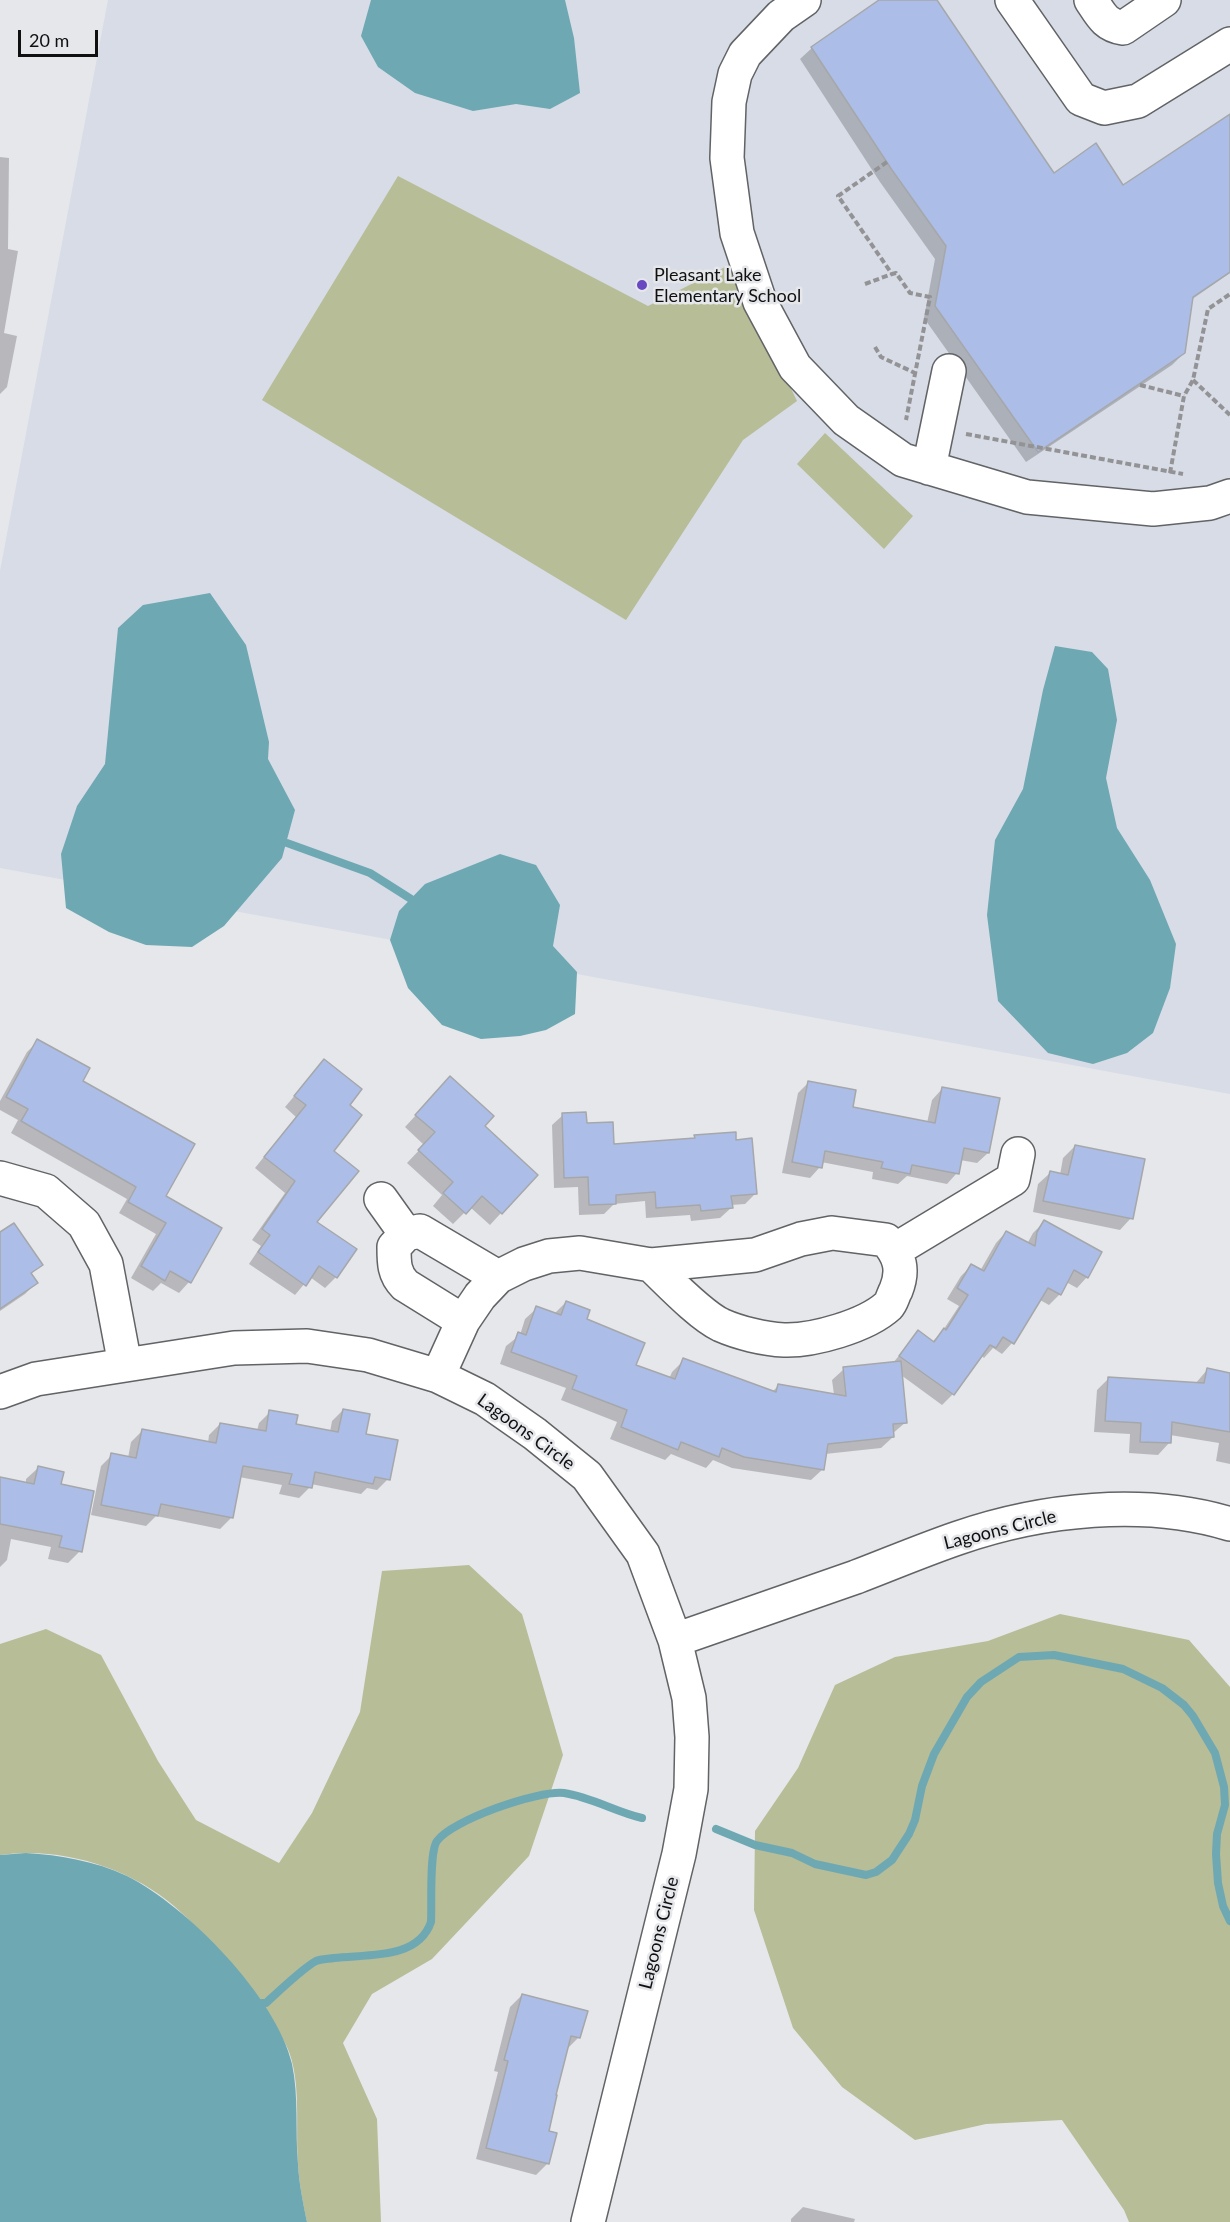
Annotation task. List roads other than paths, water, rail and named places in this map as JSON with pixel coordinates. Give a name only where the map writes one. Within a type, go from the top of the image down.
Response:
[{"type":"street","points":[[804,0],[781,16],[744,54],[735,74],[729,102],[727,158],[737,233],[760,302],[795,367],[846,420],[903,460],[929,468],[1027,497],[1153,508],[1210,503],[1230,496]]},
{"type":"street","points":[[1012,0],[1081,99],[1104,108],[1138,101],[1230,44]]},
{"type":"street","points":[[1091,0],[1102,18],[1112,27],[1123,28],[1164,0]]},
{"type":"street","points":[[929,468],[949,371]]},
{"type":"street","points":[[895,1250],[1013,1179],[1018,1154]]},
{"type":"street","points":[[0,1178],[46,1191],[84,1224],[106,1264],[125,1365]]},
{"type":"street","points":[[381,1199],[406,1234]]},
{"type":"street","points":[[463,1321],[405,1286],[398,1278],[394,1265],[394,1247],[406,1234],[420,1231],[498,1277]]},
{"type":"street","points":[[438,1376],[463,1321],[480,1296],[498,1277],[524,1264],[549,1256],[580,1253],[651,1264],[755,1255],[801,1239],[832,1233],[886,1240],[895,1250],[901,1264],[899,1282],[890,1305],[872,1317],[824,1336],[784,1340],[748,1333],[720,1324],[688,1299],[651,1264]]},
{"type":"street","name":"Lagoons Circle","points":[[0,1392],[36,1379],[234,1348],[307,1346],[368,1355],[438,1376],[485,1399],[535,1434],[587,1476],[643,1554],[675,1640],[689,1698],[692,1737],[691,1789],[679,1854],[588,2222]]},
{"type":"street","name":"Lagoons Circle","points":[[675,1640],[960,1537],[1039,1516],[1126,1508],[1206,1517],[1230,1524]]},
{"type":"water","points":[[371,0],[565,0],[574,38],[580,93],[550,109],[516,104],[473,111],[415,93],[378,67],[361,36]]},
{"type":"water","points":[[210,593],[246,645],[269,742],[268,759],[295,810],[282,858],[224,926],[192,947],[146,945],[109,932],[66,908],[61,854],[77,806],[105,764],[118,628],[143,605]]},
{"type":"water","points":[[1055,646],[1092,652],[1108,669],[1117,720],[1106,778],[1117,828],[1150,880],[1176,944],[1170,988],[1153,1033],[1127,1053],[1093,1064],[1048,1053],[998,1001],[987,915],[995,840],[1023,789],[1043,690]]},
{"type":"water","points":[[500,854],[536,865],[560,905],[553,946],[577,972],[575,1014],[546,1030],[520,1036],[481,1039],[442,1025],[408,988],[390,940],[399,911],[425,884]]},
{"type":"water","points":[[26,1853],[77,1860],[103,1866],[127,1876],[151,1890],[202,1931],[249,1983],[283,2038],[292,2064],[297,2152],[301,2193],[307,2222],[0,2222],[0,1855]]},
{"type":"waterway","points":[[287,843],[370,873],[411,899]]},
{"type":"waterway","points":[[716,1829],[755,1845],[792,1853],[815,1864],[866,1875],[876,1872],[892,1860],[909,1834],[915,1820],[922,1786],[934,1754],[967,1697],[981,1682],[1019,1657],[1054,1655],[1123,1669],[1162,1688],[1184,1705],[1193,1716],[1215,1753],[1224,1787],[1225,1805],[1217,1834],[1216,1854],[1218,1883],[1223,1906],[1230,1921]]},
{"type":"waterway","points":[[262,2003],[266,2003],[316,1961],[390,1953],[415,1943],[431,1922],[434,1847],[446,1833],[460,1824],[516,1801],[552,1793],[574,1795],[642,1818]]},
{"type":"place","name":"Pleasant Lake Elementary School","points":[[642,285]]}]
